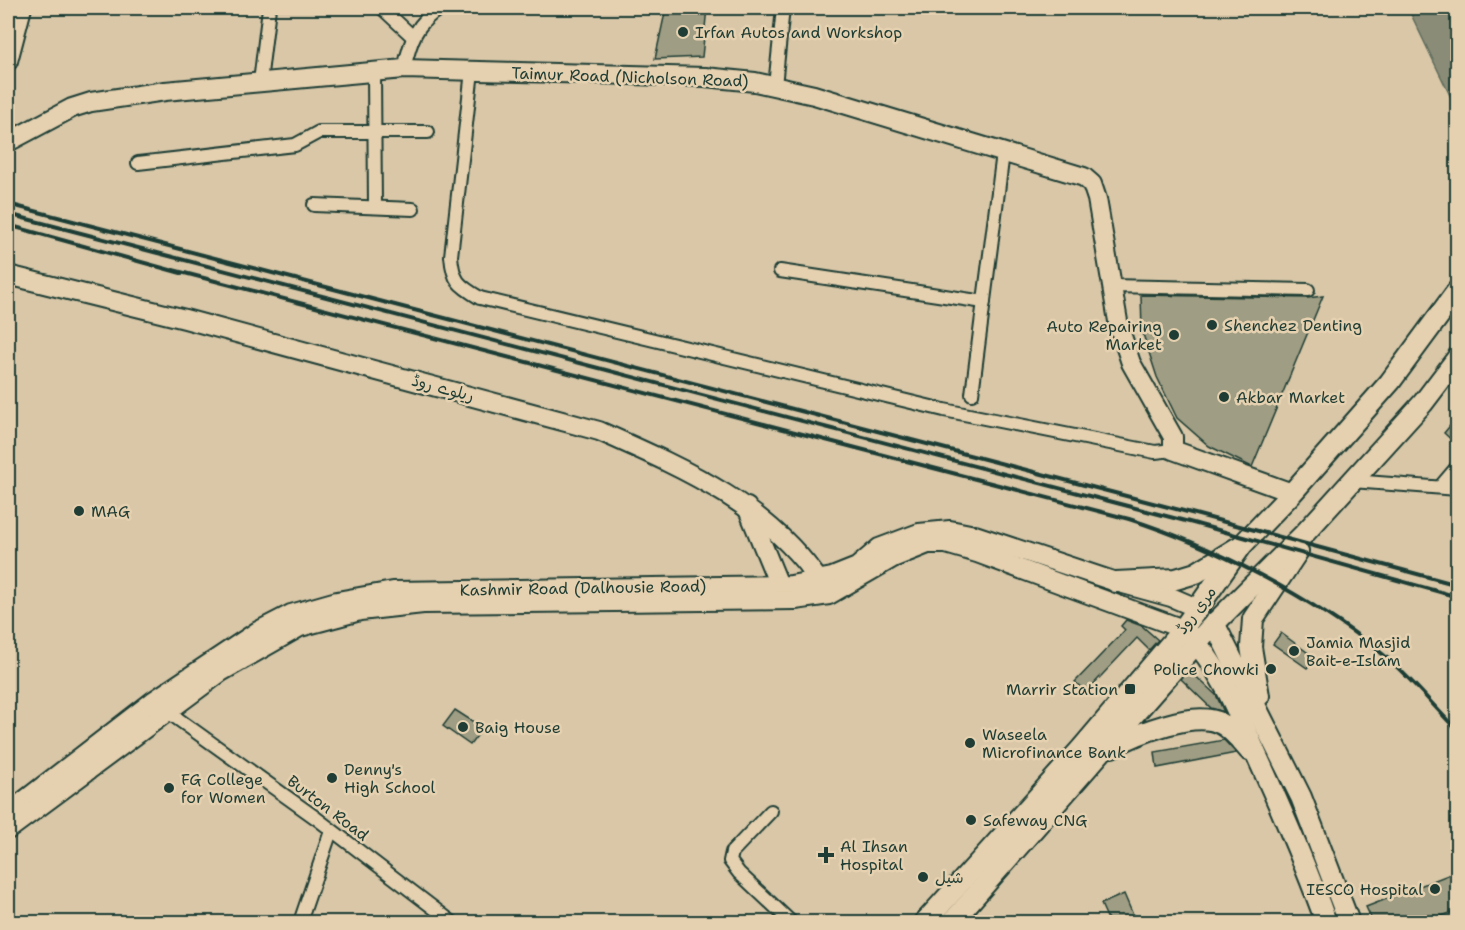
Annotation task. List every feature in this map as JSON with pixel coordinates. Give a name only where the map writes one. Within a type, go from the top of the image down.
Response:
[{"type":"main road","name":"مری روڈ","points":[[925,922],[1081,749],[1183,629],[1242,545],[1292,493],[1390,382],[1457,291]]},
{"type":"main road","name":"مری روڈ","points":[[952,922],[1214,623],[1328,507],[1423,404],[1458,357]]},
{"type":"main road","points":[[1262,717],[1251,647],[1253,619],[1328,507]]},
{"type":"main road","points":[[1116,582],[1176,579],[1196,573],[1242,545]]},
{"type":"main road","points":[[1214,623],[1301,797],[1349,922]]},
{"type":"main road","points":[[1183,629],[1210,660],[1261,763],[1306,865],[1326,922]]},
{"type":"main road","points":[[1102,752],[1154,729],[1191,720],[1210,720],[1227,728],[1261,763]]},
{"type":"street","points":[[8,62],[22,8]]},
{"type":"street","points":[[260,82],[269,8]]},
{"type":"street","points":[[382,8],[411,36]]},
{"type":"street","points":[[404,69],[411,36],[430,14],[441,8]]},
{"type":"street","points":[[775,86],[783,8]]},
{"type":"street","name":"Taimur Road (Nicholson Road)","points":[[8,142],[72,108],[91,102],[165,91],[404,69],[705,77],[775,86],[814,95],[1084,177],[1092,184],[1103,225],[1110,286],[1131,363],[1173,437],[1173,450]]},
{"type":"street","points":[[472,71],[451,256],[452,276],[480,298],[944,410],[1155,452],[1173,450],[1292,493]]},
{"type":"street","points":[[374,72],[375,207]]},
{"type":"street","points":[[138,163],[296,145],[319,132],[428,132]]},
{"type":"street","points":[[972,394],[1003,153]]},
{"type":"street","points":[[314,205],[413,208]]},
{"type":"street","points":[[780,271],[984,302]]},
{"type":"street","name":"ریلوے روڈ","points":[[8,275],[185,319],[599,431],[656,456],[747,506],[801,556],[824,588]]},
{"type":"street","points":[[1110,286],[1308,290]]},
{"type":"street","points":[[1441,486],[1458,466]]},
{"type":"street","points":[[1352,481],[1458,489]]},
{"type":"street","points":[[747,506],[780,592]]},
{"type":"street","name":"Kashmir Road (Dalhousie Road)","points":[[824,588],[857,567],[879,548],[919,533],[950,530],[975,535],[1116,582],[1171,597],[1199,609]]},
{"type":"street","name":"Kashmir Road (Dalhousie Road)","points":[[8,813],[160,706],[285,633],[360,611],[423,604],[780,592],[824,588],[910,550],[928,544],[946,544],[977,553],[1183,629]]},
{"type":"street","name":"Kashmir Road (Dalhousie Road)","points":[[8,830],[160,706]]},
{"type":"street","name":"Burton Road","points":[[160,706],[452,922]]},
{"type":"street","points":[[771,811],[732,852],[730,861],[739,873],[791,922]]},
{"type":"street","points":[[300,922],[331,831]]},
{"type":"shaded area","points":[[1408,8],[1457,8],[1457,110]]},
{"type":"building","name":"Irfan Autos and Workshop","points":[[666,8],[707,8],[702,57],[655,59]]},
{"type":"building","name":"Akbar Market","points":[[1141,295],[1308,298],[1323,296],[1252,467],[1209,446],[1177,418],[1157,377],[1142,331]]},
{"type":"building","points":[[1458,416],[1458,446],[1444,433]]},
{"type":"building","points":[[1126,620],[1142,626],[1158,640],[1149,650],[1137,638],[1086,692],[1075,682],[1125,630],[1121,626]]},
{"type":"building","name":"Jamia Masjid Bait-e-Islam","points":[[1281,633],[1315,658],[1307,668],[1273,644]]},
{"type":"building","points":[[1189,670],[1216,695],[1224,712],[1211,708],[1181,679]]},
{"type":"building","name":"Baig House","points":[[455,710],[483,728],[470,745],[443,726]]},
{"type":"building","points":[[1224,740],[1236,753],[1157,768],[1155,752]]},
{"type":"building","name":"IESCO Hospital","points":[[1458,871],[1458,910],[1426,922],[1373,922],[1366,907]]},
{"type":"building","points":[[1124,894],[1136,922],[1109,922],[1101,904]]},
{"type":"railway","points":[[8,204],[1195,514],[1458,585]]},
{"type":"railway","points":[[8,214],[1193,523],[1458,597]]},
{"type":"railway","points":[[8,225],[181,273]]},
{"type":"railway","points":[[173,270],[1129,519],[1161,530],[1194,543],[1260,575],[1353,632],[1400,670],[1458,731]]},
{"type":"place","name":"Irfan Autos and Workshop","points":[[683,32]]},
{"type":"place","name":"Shenchez Denting","points":[[1212,325]]},
{"type":"place","name":"Auto Repairing Market","points":[[1174,335]]},
{"type":"place","name":"Akbar Market","points":[[1224,397]]},
{"type":"place","name":"MAG","points":[[79,511]]},
{"type":"place","name":"Jamia Masjid Bait-e-Islam","points":[[1294,651]]},
{"type":"place","name":"Police Chowki","points":[[1271,669]]},
{"type":"place","name":"Marrir Station","points":[[1130,689]]},
{"type":"place","name":"Baig House","points":[[463,727]]},
{"type":"place","name":"Waseela Microfinance Bank","points":[[970,743]]},
{"type":"place","name":"Denny's High School","points":[[332,778]]},
{"type":"place","name":"FG College for Women","points":[[169,788]]},
{"type":"place","name":"Safeway CNG","points":[[971,820]]},
{"type":"place","name":"Al Ihsan Hospital","points":[[826,855]]},
{"type":"place","name":"شیل","points":[[923,877]]},
{"type":"place","name":"IESCO Hospital","points":[[1435,889]]}]
